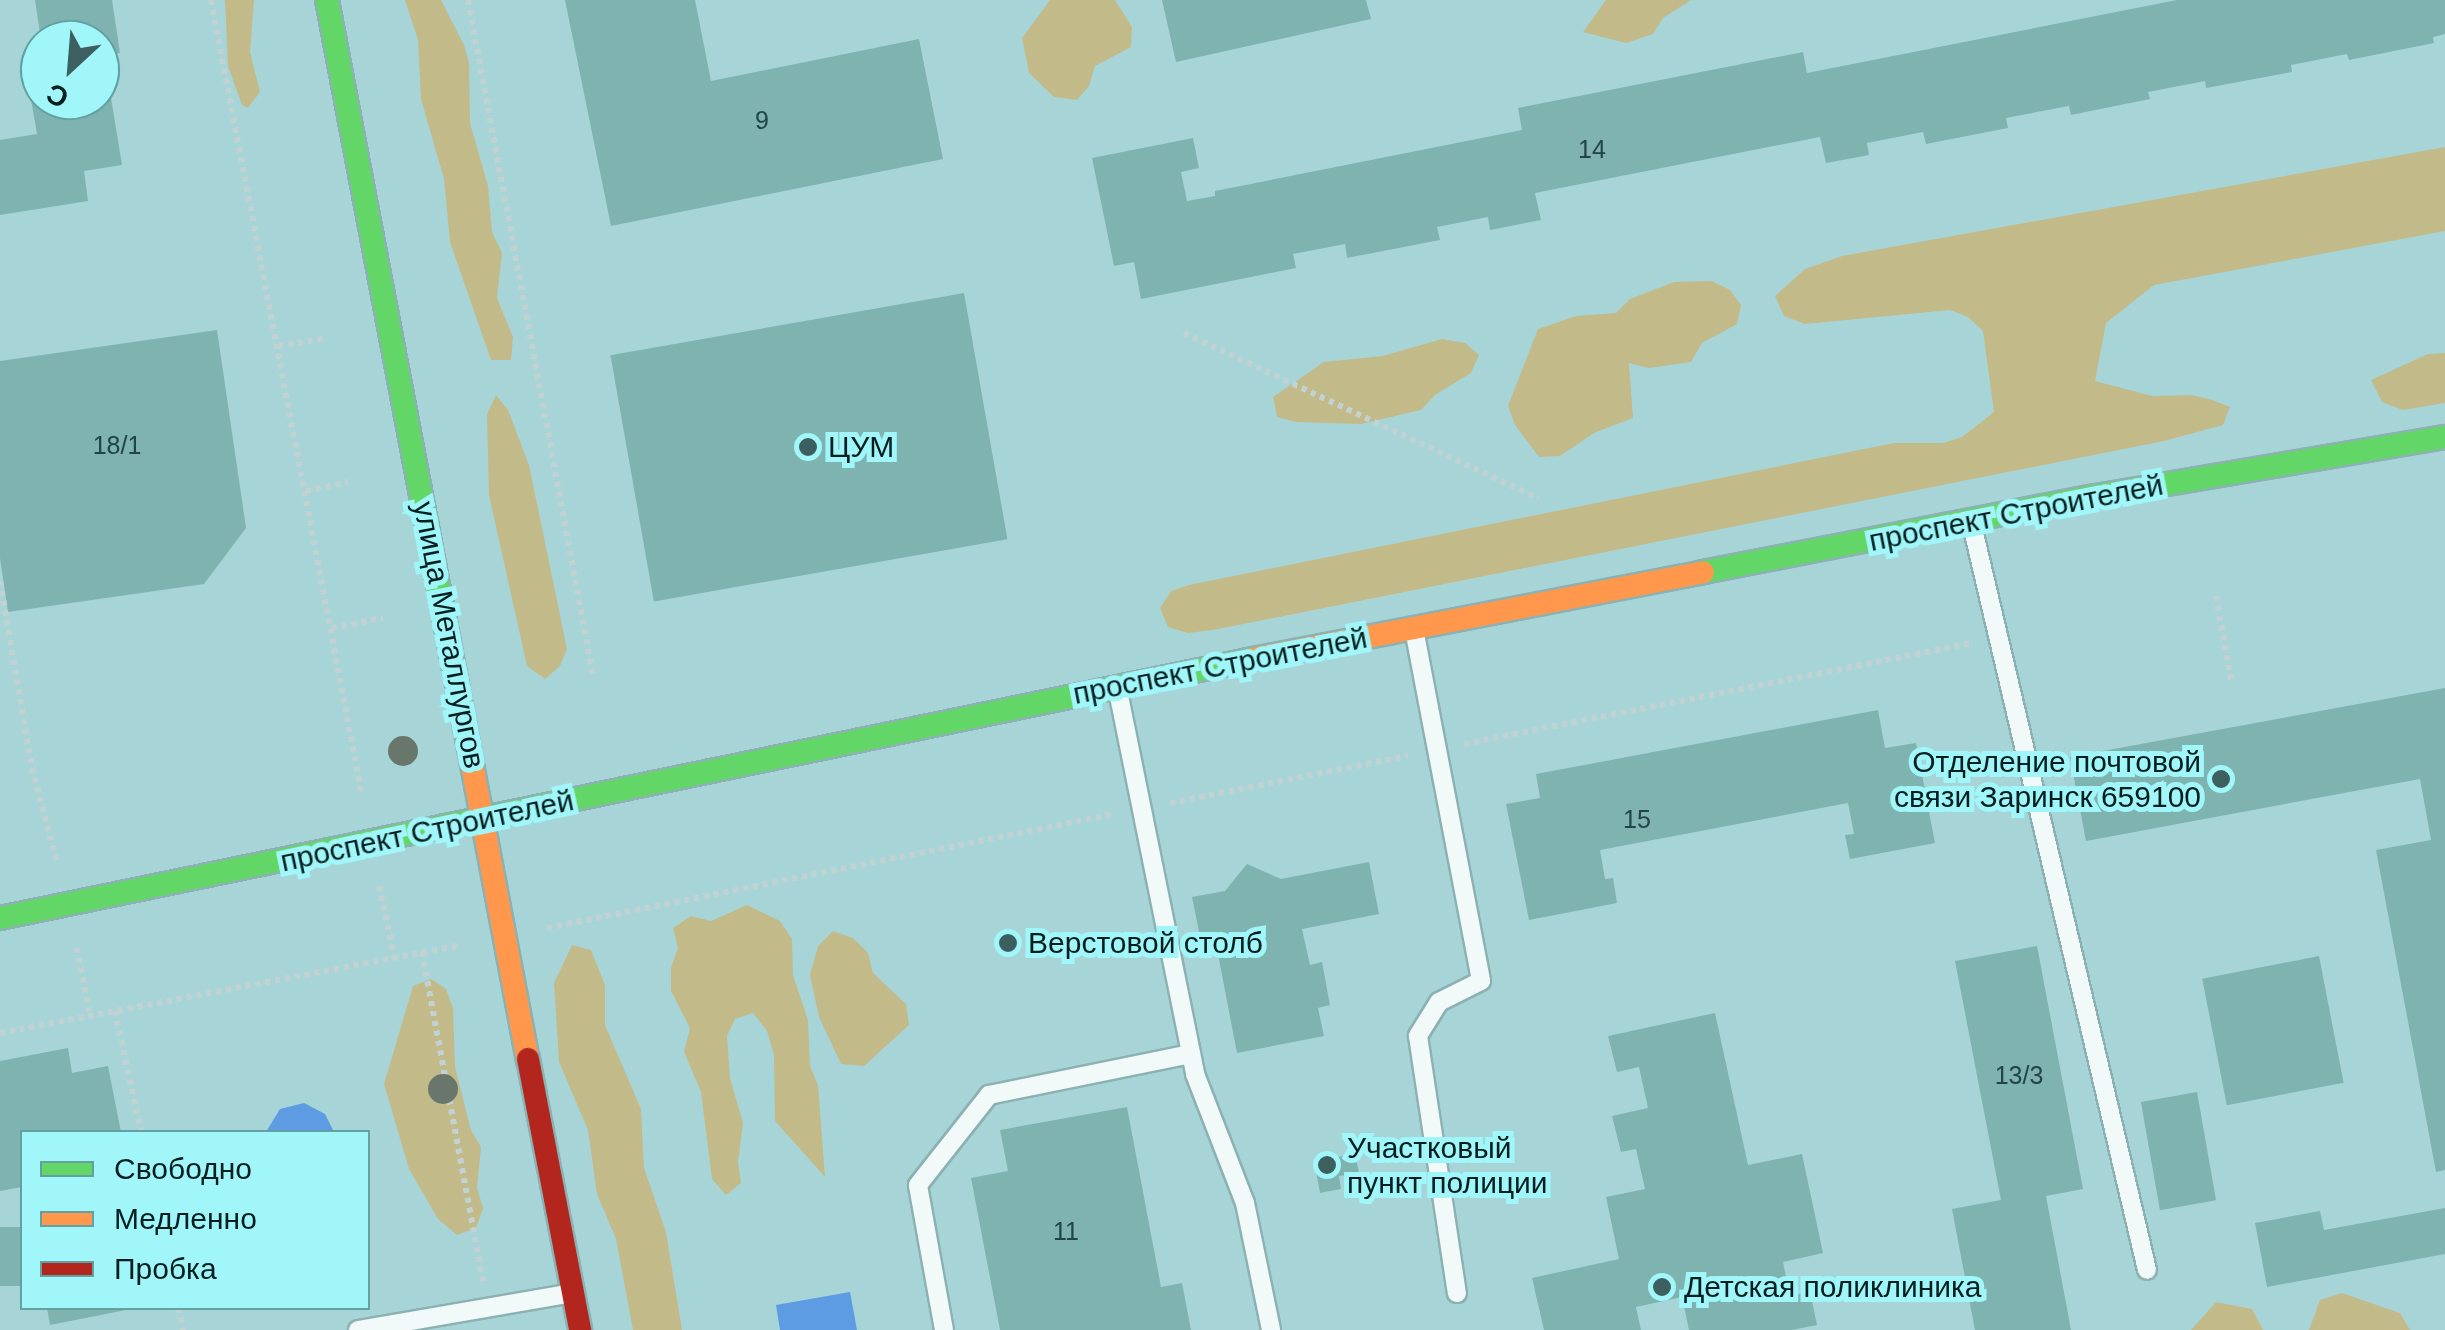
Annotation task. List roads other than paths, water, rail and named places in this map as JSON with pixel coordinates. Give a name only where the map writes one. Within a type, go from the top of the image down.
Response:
[{"type":"street","name":"улица Металлургов","points":[[327,0],[580,1330]]},
{"type":"street","name":"проспект Строителей","points":[[0,918],[1117,685],[1970,520],[2445,437]]},
{"type":"lane","points":[[1970,520],[2147,1270]]},
{"type":"lane","points":[[1414,628],[1481,981],[1439,1002],[1418,1036],[1457,1293]]},
{"type":"lane","points":[[1117,685],[1191,1054],[1245,1203],[1270,1330]]},
{"type":"lane","points":[[944,1330],[918,1186],[988,1096],[1191,1054]]},
{"type":"lane","points":[[358,1330],[572,1292]]},
{"type":"water","points":[[304,1103],[325,1114],[333,1130],[267,1130],[280,1109]]},
{"type":"water","points":[[850,1292],[857,1330],[780,1330],[776,1305]]},
{"type":"place","name":"ЦУМ","points":[[808,447]]},
{"type":"place","name":"Отделение почтовой связи Заринск 659100","points":[[2221,779]]},
{"type":"place","name":"Верстовой столб","points":[[1008,943]]},
{"type":"place","name":"Участковый пункт полиции","points":[[1327,1165]]},
{"type":"place","name":"Детская поликлиника","points":[[1662,1287]]}]
